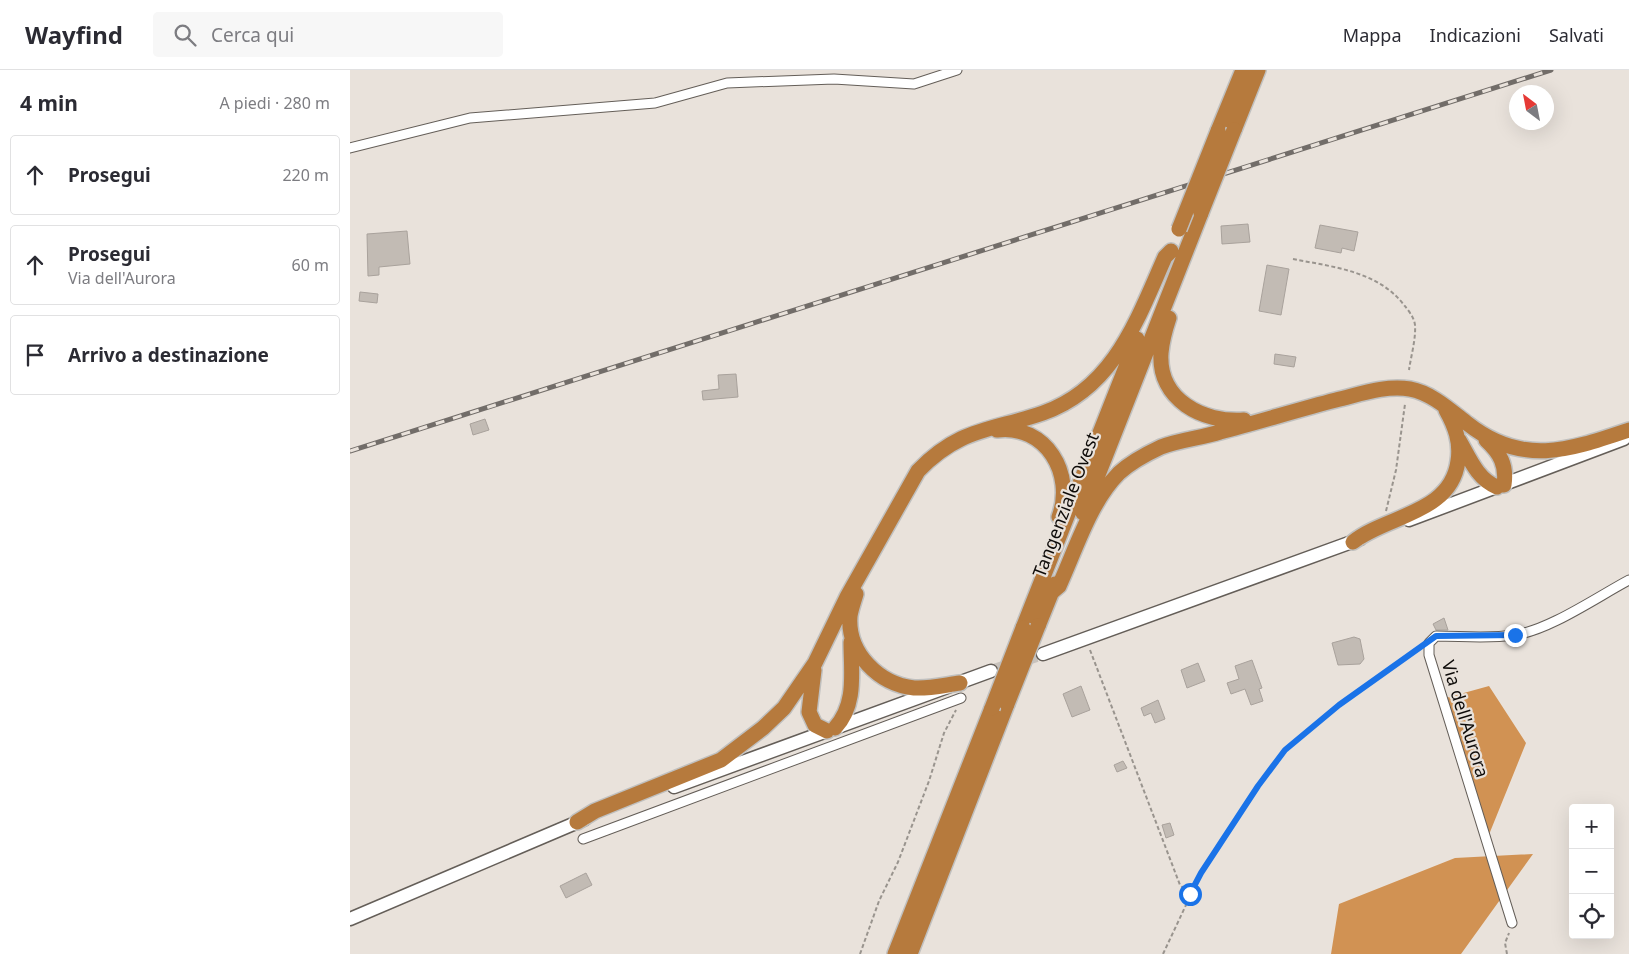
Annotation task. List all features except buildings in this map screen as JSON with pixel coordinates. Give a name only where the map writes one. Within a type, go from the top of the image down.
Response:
[{"type":"highway","name":"Tangenziale Ovest","points":[[895,954],[992,708],[1031,627],[1052,592],[1187,228],[1218,130],[1243,70]]},
{"type":"highway","name":"Tangenziale Ovest","points":[[910,954],[1007,704],[1031,627],[1171,251],[1187,228],[1201,213],[1258,70]]},
{"type":"highway","points":[[1187,228],[1194,242],[1163,338],[1161,355],[1164,374],[1172,390],[1184,404],[1198,413],[1216,420],[1260,419]]},
{"type":"highway","points":[[577,822],[595,811],[700,770],[738,749],[764,728],[784,708],[815,664],[847,597],[918,471],[946,446],[973,432],[1045,413],[1094,382],[1122,350],[1165,257],[1171,251]]},
{"type":"highway","points":[[1052,592],[1059,586],[1096,506],[1119,473],[1132,462],[1163,446],[1220,432],[1260,419],[1387,388],[1413,390],[1442,404],[1490,439],[1509,447],[1546,452],[1580,446],[1629,430]]},
{"type":"highway","points":[[1442,404],[1476,470],[1490,484],[1500,486],[1506,475],[1502,458],[1476,430]]},
{"type":"highway","points":[[973,432],[1003,429],[1031,436],[1044,444],[1055,458],[1062,473],[1065,492],[1061,510],[1025,609],[1031,627]]},
{"type":"highway","points":[[1353,542],[1365,532],[1426,506],[1439,498],[1450,486],[1458,464],[1458,436]]},
{"type":"highway","points":[[815,664],[809,712],[815,725],[831,730],[844,717],[850,697],[850,617],[863,571]]},
{"type":"highway","points":[[851,631],[854,644],[861,656],[872,670],[885,678],[912,688],[928,688],[960,683]]},
{"type":"street","points":[[350,148],[470,118],[655,103],[727,83],[834,79],[914,84],[957,70]]},
{"type":"street","points":[[1043,654],[1353,542],[1629,437]]},
{"type":"street","name":"Via dell'Aurora","points":[[1512,923],[1429,655],[1429,642],[1436,636],[1515,635],[1535,629],[1555,622],[1629,580]]},
{"type":"street","points":[[350,919],[577,822],[991,671]]},
{"type":"street","points":[[583,839],[962,698]]},
{"type":"path","points":[[1294,259],[1361,275],[1381,283],[1396,294],[1411,314],[1415,324],[1409,370]]},
{"type":"path","points":[[1385,524],[1386,509],[1396,470],[1405,404]]},
{"type":"path","points":[[1085,639],[1180,885],[1190,894]]},
{"type":"path","points":[[1163,954],[1201,873],[1253,794],[1285,750],[1339,705],[1418,647],[1429,642]]},
{"type":"path","points":[[860,954],[879,901],[898,862],[929,780],[944,733],[962,698]]},
{"type":"path","points":[[1507,954],[1506,943],[1512,923]]},
{"type":"shaded area","points":[[1489,686],[1526,743],[1486,842],[1442,699]]},
{"type":"shaded area","points":[[1533,854],[1461,954],[1331,954],[1339,904],[1455,858]]},
{"type":"tunnel","points":[[991,671],[1043,654]]},
{"type":"railway","points":[[350,451],[1551,70]]},
{"type":"route","points":[[1190,894],[1201,873],[1258,786],[1285,750],[1339,705],[1436,636],[1492,637],[1515,635]]}]
